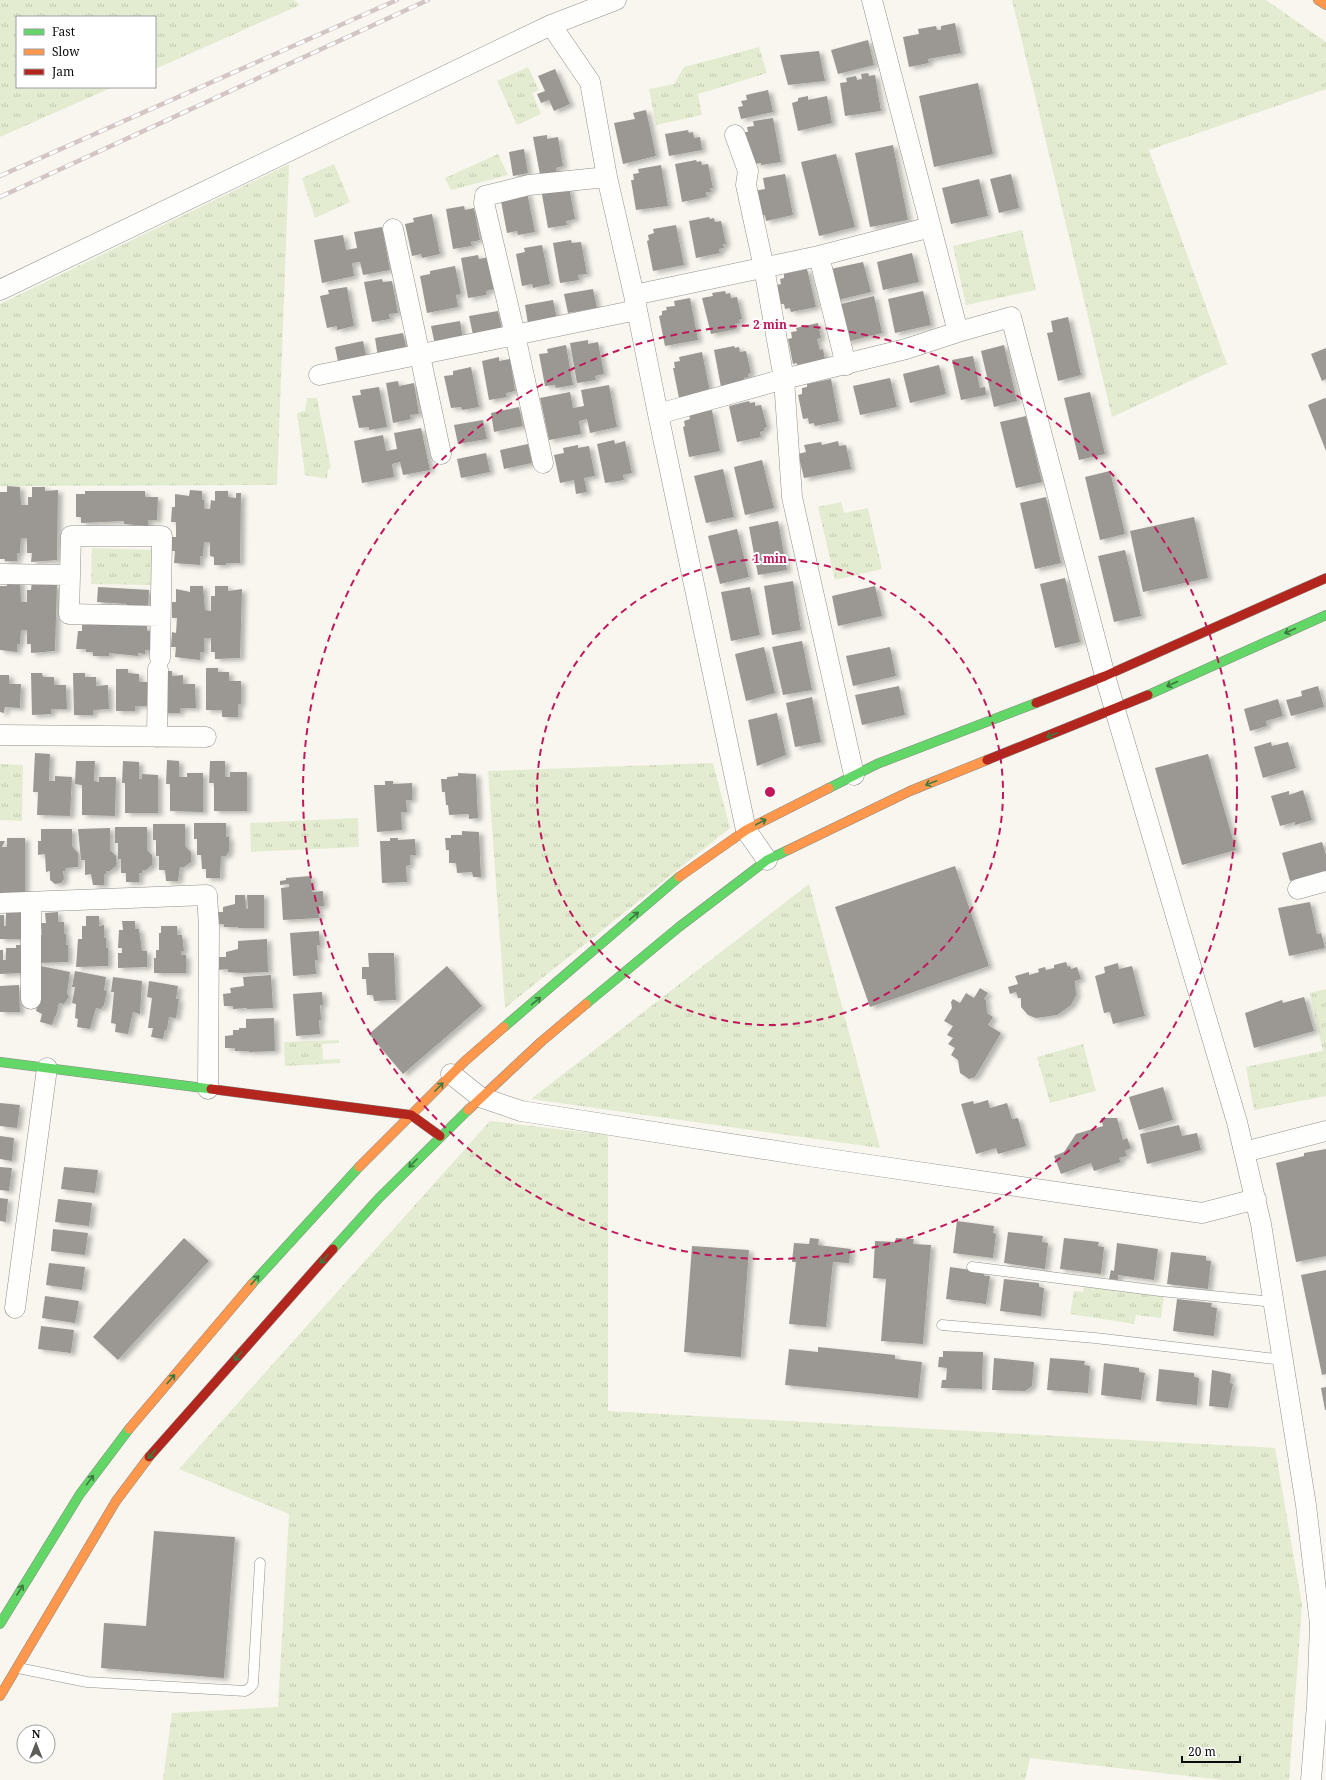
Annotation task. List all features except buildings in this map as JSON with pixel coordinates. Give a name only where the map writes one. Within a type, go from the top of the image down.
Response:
[{"type":"main road","points":[[1318,0],[1326,5]]},
{"type":"main road","points":[[0,1624],[80,1494],[116,1444],[259,1276],[340,1186],[451,1074],[684,872],[746,830],[878,764],[1105,676],[1326,578]]},
{"type":"main road","points":[[0,1696],[116,1501],[136,1473],[379,1198],[440,1136],[480,1097],[542,1041],[673,932],[766,860],[830,831],[910,791],[1115,710],[1326,615]]},
{"type":"main road","points":[[0,1062],[411,1115],[440,1136]]},
{"type":"street","points":[[0,290],[551,25],[616,0]]},
{"type":"street","points":[[872,0],[958,332]]},
{"type":"street","points":[[551,25],[590,82],[607,177],[636,303],[746,830],[766,860]]},
{"type":"street","points":[[735,135],[748,171],[746,185],[764,268],[784,379],[792,497],[854,775]]},
{"type":"street","points":[[543,463],[484,203],[485,196],[529,186],[607,177]]},
{"type":"street","points":[[319,375],[515,335],[764,268],[819,256],[931,227]]},
{"type":"street","points":[[393,229],[441,454]]},
{"type":"street","points":[[819,256],[846,364]]},
{"type":"street","points":[[658,414],[784,379],[906,349],[1011,317],[1105,676],[1237,1122],[1256,1199],[1284,1360],[1323,1625],[1311,1780]]},
{"type":"street","points":[[157,737],[162,536],[71,536],[69,614],[160,616]]},
{"type":"street","points":[[0,574],[70,574]]},
{"type":"street","points":[[0,735],[206,737]]},
{"type":"street","points":[[1298,889],[1326,881]]},
{"type":"street","points":[[0,903],[207,895],[209,927],[208,1089]]},
{"type":"street","points":[[31,902],[31,999]]},
{"type":"street","points":[[15,1308],[47,1068]]},
{"type":"street","points":[[451,1074],[480,1097],[521,1111],[815,1158],[1202,1213],[1256,1199]]},
{"type":"street","points":[[1244,1152],[1326,1131]]},
{"type":"lane","points":[[972,1267],[1160,1291],[1274,1302]]},
{"type":"lane","points":[[942,1325],[1095,1338],[1284,1360]]},
{"type":"lane","points":[[18,1668],[87,1682],[245,1691],[253,1684],[260,1563]]},
{"type":"green space","points":[[0,0],[294,0],[300,5],[156,69],[156,16],[16,16],[16,88],[111,88],[0,137]]},
{"type":"green space","points":[[1012,0],[1266,0],[1326,42],[1326,89],[1149,150],[1227,364],[1112,417]]},
{"type":"green space","points":[[759,47],[767,73],[698,94],[702,115],[656,125],[649,89],[674,84],[684,67]]},
{"type":"green space","points":[[528,67],[539,90],[532,93],[541,114],[517,125],[497,81]]},
{"type":"green space","points":[[498,154],[508,175],[451,190],[445,178]]},
{"type":"green space","points":[[289,164],[277,485],[0,486],[0,304]]},
{"type":"green space","points":[[334,164],[350,202],[315,218],[302,178]]},
{"type":"green space","points":[[1022,230],[1036,290],[966,305],[953,246]]},
{"type":"green space","points":[[307,398],[317,398],[331,468],[328,470],[327,479],[305,475],[297,413],[305,411]]},
{"type":"green space","points":[[841,502],[844,513],[868,508],[882,569],[835,580],[818,507]]},
{"type":"green space","points":[[92,548],[157,550],[155,585],[91,584]]},
{"type":"green space","points":[[713,763],[730,828],[505,1008],[488,771]]},
{"type":"green space","points":[[0,764],[23,765],[22,821],[0,820]]},
{"type":"green space","points":[[358,818],[359,847],[251,852],[250,823]]},
{"type":"green space","points":[[809,884],[880,1148],[531,1099]]},
{"type":"green space","points":[[1326,989],[1326,1096],[1254,1110],[1246,1067],[1323,1051],[1310,993]]},
{"type":"green space","points":[[339,1040],[339,1043],[322,1044],[323,1060],[340,1059],[340,1063],[285,1066],[284,1042]]},
{"type":"green space","points":[[1083,1044],[1096,1091],[1050,1103],[1037,1057]]},
{"type":"green space","points":[[490,1121],[608,1135],[608,1411],[1275,1448],[1302,1605],[1289,1780],[1223,1780],[1030,1758],[1025,1780],[163,1780],[172,1713],[278,1707],[289,1514],[179,1469]]},
{"type":"green space","points":[[1084,1283],[1164,1296],[1161,1318],[1136,1315],[1134,1324],[1070,1314],[1074,1291],[1083,1292]]},
{"type":"railway","points":[[0,176],[397,0]]},
{"type":"railway","points":[[0,197],[428,0]]},
{"type":"traffic: fast","points":[[1148,695],[1326,615]]},
{"type":"traffic: fast","points":[[829,788],[877,764],[1036,703]]},
{"type":"traffic: fast","points":[[586,1004],[679,927],[767,860],[788,850]]},
{"type":"traffic: fast","points":[[504,1027],[679,877]]},
{"type":"traffic: fast","points":[[0,1062],[211,1089]]},
{"type":"traffic: fast","points":[[333,1249],[379,1198],[468,1110]]},
{"type":"traffic: fast","points":[[252,1284],[359,1167]]},
{"type":"traffic: fast","points":[[0,1624],[80,1494],[129,1429]]},
{"type":"traffic: slow","points":[[1318,0],[1326,5]]},
{"type":"traffic: slow","points":[[788,850],[910,791],[987,760]]},
{"type":"traffic: slow","points":[[679,877],[746,830],[829,788]]},
{"type":"traffic: slow","points":[[468,1110],[542,1041],[586,1004]]},
{"type":"traffic: slow","points":[[359,1167],[465,1061],[504,1027]]},
{"type":"traffic: slow","points":[[129,1429],[252,1284]]},
{"type":"traffic: slow","points":[[0,1696],[116,1501],[149,1457]]},
{"type":"traffic: jam","points":[[1036,703],[1105,676],[1326,578]]},
{"type":"traffic: jam","points":[[987,760],[1148,695]]},
{"type":"traffic: jam","points":[[211,1089],[411,1115],[440,1136]]},
{"type":"traffic: jam","points":[[149,1457],[333,1249]]}]
